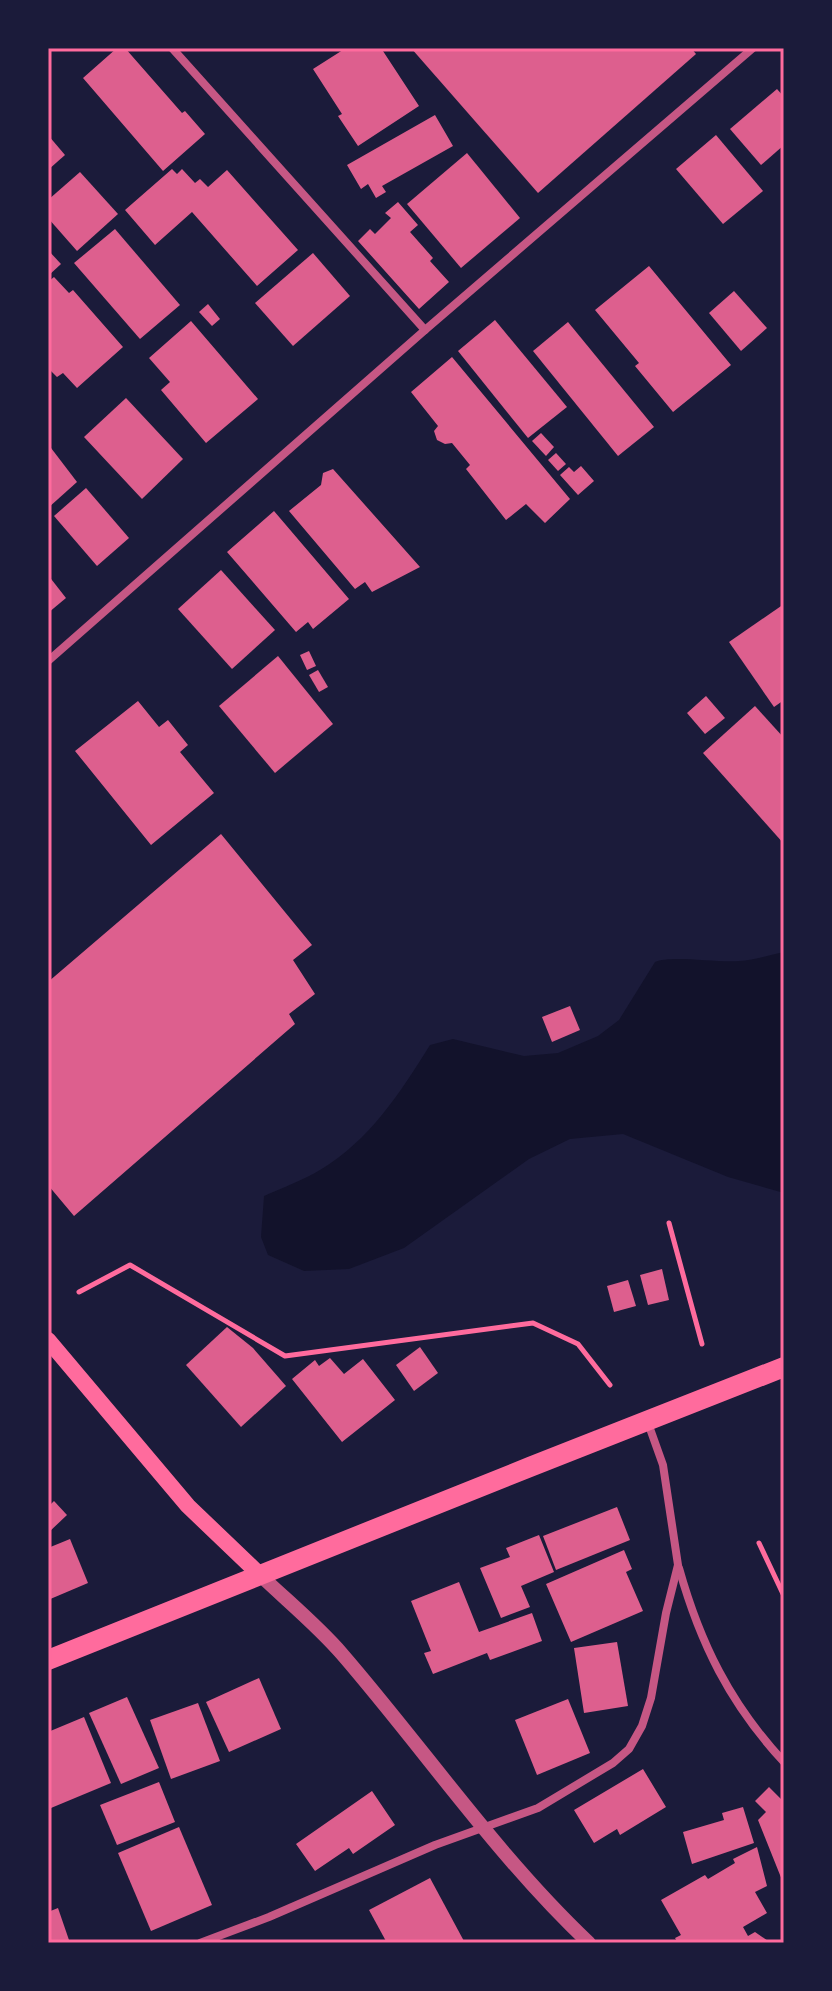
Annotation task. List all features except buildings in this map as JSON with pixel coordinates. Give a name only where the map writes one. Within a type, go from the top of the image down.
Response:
[{"type":"main road","points":[[48,1340],[188,1506],[258,1573]]},
{"type":"main road","points":[[48,1660],[258,1573],[784,1367]]},
{"type":"street","points":[[172,48],[425,330]]},
{"type":"street","points":[[48,661],[425,330],[753,48]]},
{"type":"street","points":[[647,1421],[663,1465],[678,1565],[691,1613],[736,1704],[784,1762]]},
{"type":"street","points":[[200,1943],[269,1917],[435,1845],[538,1808],[613,1763],[629,1749],[642,1726],[651,1698],[678,1565]]},
{"type":"street","points":[[258,1573],[340,1652],[483,1828],[557,1913],[589,1943]]},
{"type":"path","points":[[669,1223],[702,1344]]},
{"type":"path","points":[[79,1292],[130,1265],[285,1356],[533,1323],[578,1344],[610,1385]]},
{"type":"path","points":[[759,1543],[784,1596]]},
{"type":"shaded area","points":[[784,952],[784,1193],[728,1177],[623,1134],[570,1139],[529,1159],[404,1248],[349,1269],[304,1271],[268,1255],[261,1237],[264,1196],[320,1170],[354,1145],[395,1098],[430,1045],[453,1039],[524,1056],[558,1053],[598,1036],[619,1020],[655,962],[672,959],[739,961]]}]
